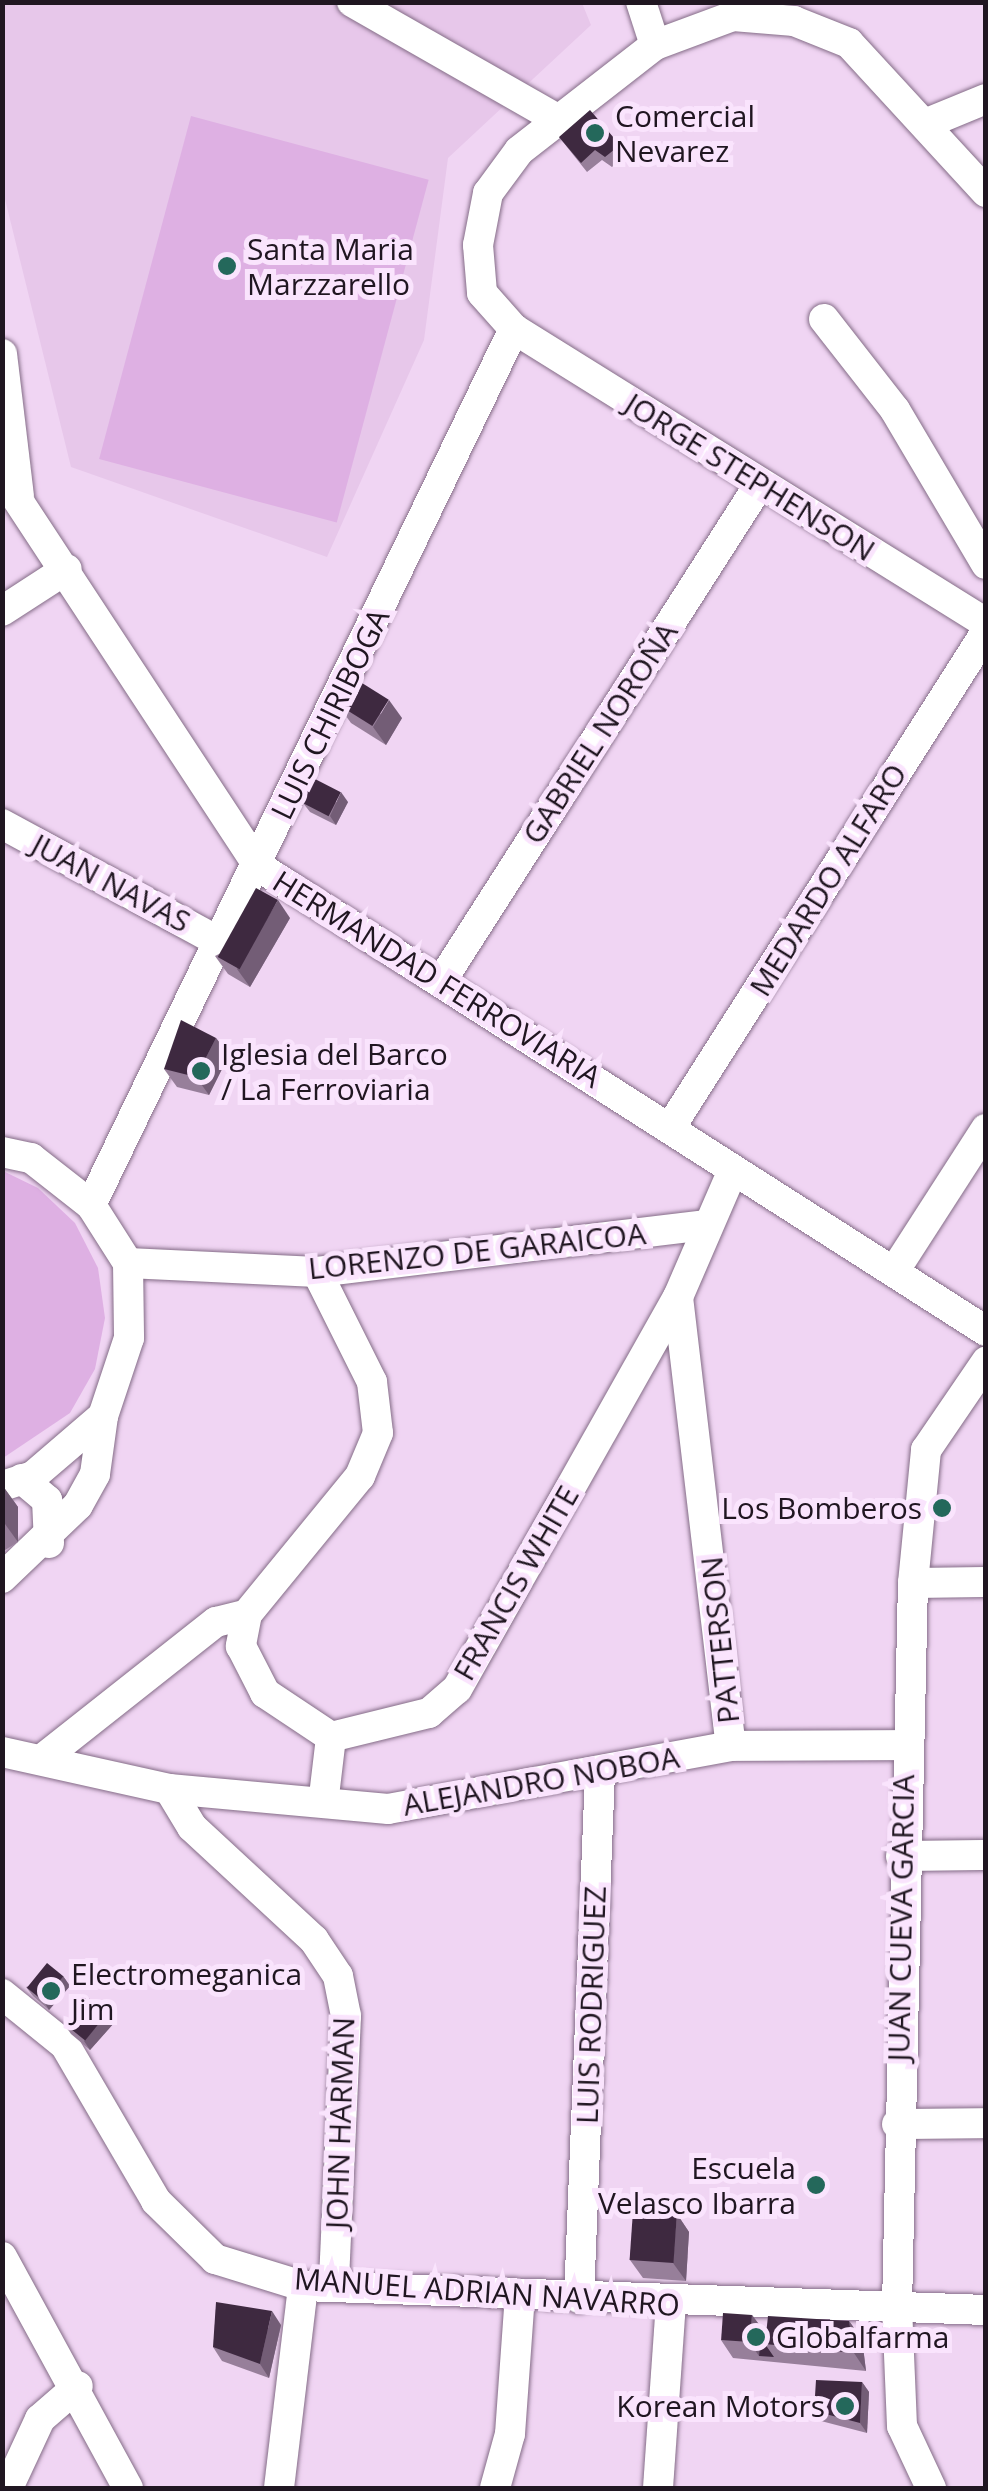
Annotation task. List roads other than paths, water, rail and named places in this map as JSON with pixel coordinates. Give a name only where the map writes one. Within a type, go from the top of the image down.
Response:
[{"type":"street","points":[[352,2],[559,120]]},
{"type":"street","points":[[641,2],[655,45]]},
{"type":"street","name":"JORGE STEPHENSON","points":[[986,192],[849,44],[794,21],[733,16],[655,45],[519,151],[488,193],[478,244],[482,293],[514,330],[986,624]]},
{"type":"street","points":[[925,124],[986,99]]},
{"type":"street","points":[[824,319],[894,410],[986,564]]},
{"type":"street","name":"LUIS CHIRIBOGA","points":[[91,1205],[514,330]]},
{"type":"street","name":"HERMANDAD FERROVIARIA","points":[[2,354],[11,486],[258,866],[986,1330]]},
{"type":"street","name":"GABRIEL NOROÑA","points":[[442,980],[759,485]]},
{"type":"street","points":[[2,611],[67,569]]},
{"type":"street","name":"MEDARDO ALFARO","points":[[670,1128],[986,632]]},
{"type":"street","name":"JUAN NAVAS","points":[[2,824],[219,942]]},
{"type":"street","points":[[894,1270],[986,1129]]},
{"type":"street","points":[[2,1152],[32,1158],[91,1205],[128,1263],[129,1338],[103,1416],[94,1474],[49,1542],[2,1578]]},
{"type":"street","name":"FRANCIS WHITE","points":[[331,1737],[429,1713],[458,1689],[678,1297],[733,1170]]},
{"type":"street","name":"LORENZO DE GARAICOA","points":[[128,1263],[317,1272],[707,1225]]},
{"type":"street","points":[[41,1760],[216,1622],[247,1614],[360,1476],[378,1433],[372,1382],[317,1272]]},
{"type":"street","name":"PATTERSON","points":[[678,1297],[731,1746]]},
{"type":"street","name":"JUAN CUEVA GARCIA","points":[[931,2488],[902,2426],[897,2308],[902,1856],[912,1583],[926,1450],[986,1362]]},
{"type":"street","points":[[49,1542],[48,1500],[12,1482],[103,1416]]},
{"type":"street","points":[[912,1583],[986,1582]]},
{"type":"street","points":[[247,1614],[248,1670],[282,1708],[331,1737],[324,1796]]},
{"type":"street","name":"ALEJANDRO NOBOA","points":[[2,1752],[169,1789],[324,1796],[388,1809],[731,1746],[905,1745]]},
{"type":"street","name":"LUIS RODRIGUEZ","points":[[579,2298],[600,1773]]},
{"type":"street","name":"JOHN HARMAN","points":[[169,1789],[192,1827],[314,1940],[338,1976],[346,2016],[334,2284]]},
{"type":"street","points":[[902,1856],[986,1855]]},
{"type":"street","name":"MANUEL ADRIAN NAVARRO","points":[[2,1994],[65,2045],[156,2201],[216,2260],[303,2286],[334,2284],[672,2304],[986,2310]]},
{"type":"street","points":[[897,2124],[986,2123]]},
{"type":"street","points":[[2,2257],[78,2386],[128,2488]]},
{"type":"street","points":[[280,2488],[303,2286]]},
{"type":"street","points":[[495,2488],[510,2434],[520,2296]]},
{"type":"street","points":[[658,2488],[672,2304]]},
{"type":"street","points":[[8,2488],[40,2419],[78,2386]]},
{"type":"place","name":"Comercial Nevarez","points":[[595,133]]},
{"type":"place","name":"Santa Maria Marzzarello","points":[[227,266]]},
{"type":"place","name":"Iglesia del Barco / La Ferroviaria","points":[[201,1071]]},
{"type":"place","name":"Los Bomberos","points":[[942,1508]]},
{"type":"place","name":"Electromeganica Jim","points":[[51,1991]]},
{"type":"place","name":"Escuela Velasco Ibarra","points":[[816,2185]]},
{"type":"place","name":"Globalfarma","points":[[756,2337]]},
{"type":"place","name":"Korean Motors","points":[[845,2406]]}]
